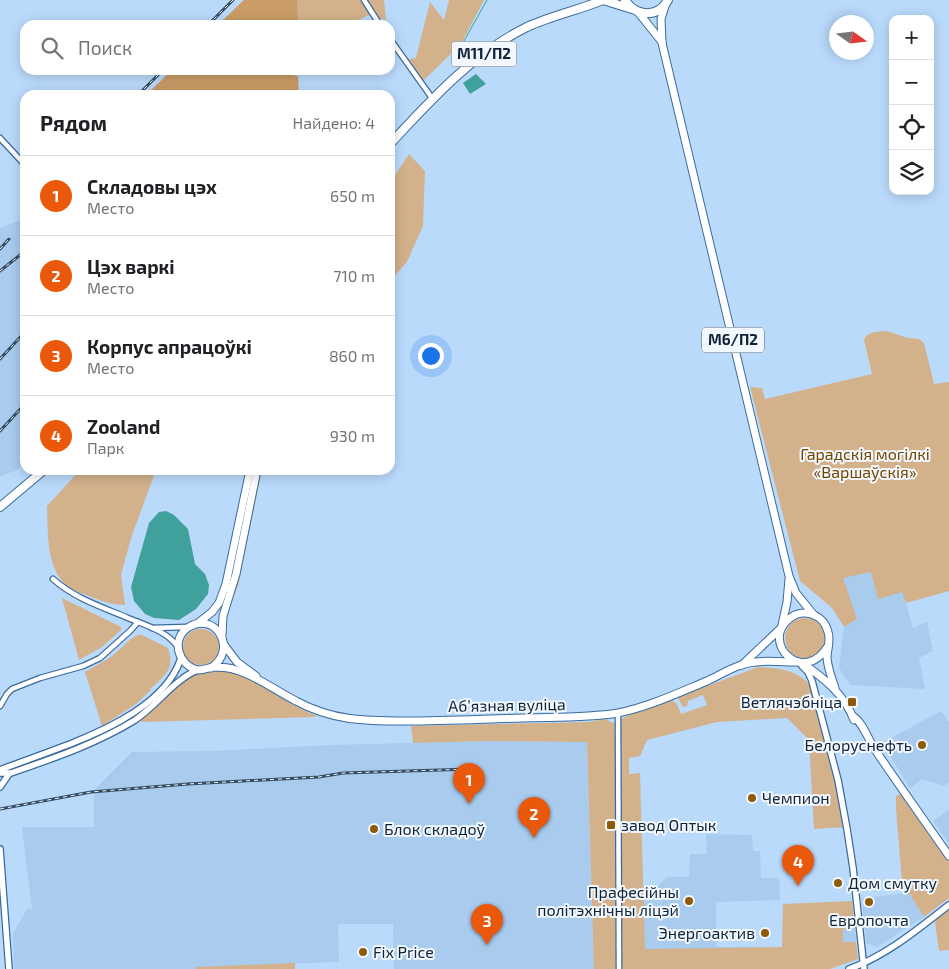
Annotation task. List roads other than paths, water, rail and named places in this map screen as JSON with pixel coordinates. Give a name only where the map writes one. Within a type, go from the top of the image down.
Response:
[{"type":"highway","name":"М11/П2","points":[[395,139],[432,98],[472,63],[504,40],[529,27],[603,0],[636,11],[650,13],[658,11],[668,2]]},
{"type":"highway","points":[[625,0],[636,11]]},
{"type":"highway","points":[[0,506],[38,475]]},
{"type":"main road","name":"М6/П2","points":[[668,2],[661,19],[662,42],[789,576],[796,593],[813,614],[825,624],[829,639],[829,666],[835,688]]},
{"type":"main road","name":"М6/П2","points":[[636,11],[662,42]]},
{"type":"main road","points":[[197,670],[188,666],[181,658],[178,647],[179,639],[188,627],[198,623],[212,612],[219,603],[226,584],[249,475]]},
{"type":"main road","points":[[211,668],[221,659],[224,646],[222,635],[223,616],[236,574],[256,475]]},
{"type":"main road","name":"М6/П2","points":[[789,576],[787,602],[779,634],[781,647],[788,657],[799,662],[835,688],[853,716],[860,721],[861,727],[949,856]]},
{"type":"main road","points":[[781,628],[791,617],[798,614],[813,614]]},
{"type":"main road","points":[[198,623],[216,628],[222,635]]},
{"type":"main road","name":"Абʼязная вуліца","points":[[742,665],[781,628]]},
{"type":"main road","name":"Абʼязная вуліца","points":[[224,646],[237,662],[270,686]]},
{"type":"main road","points":[[799,662],[813,661],[819,658],[828,646]]},
{"type":"main road","name":"Абʼязная вуліца","points":[[197,670],[226,667],[237,670],[297,702],[336,717],[350,720],[406,721],[568,717],[618,713],[659,700],[742,665],[767,662],[799,662]]},
{"type":"street","points":[[364,0],[377,20]]},
{"type":"street","points":[[395,47],[432,98]]},
{"type":"street","points":[[0,138],[20,160]]},
{"type":"street","points":[[53,579],[68,592],[152,628],[172,639],[178,647]]},
{"type":"street","points":[[0,706],[12,689],[100,658],[138,622]]},
{"type":"street","points":[[152,628],[188,627]]},
{"type":"street","name":"Абʼязная вуліца","points":[[0,772],[90,737],[124,718],[155,696],[172,679],[181,658]]},
{"type":"street","points":[[799,662],[808,672],[838,780],[853,868],[863,967]]},
{"type":"street","name":"Абʼязная вуліца","points":[[0,772],[9,774],[87,746],[111,734],[150,709],[180,680],[197,670]]},
{"type":"street","points":[[817,700],[817,683],[819,679],[823,678]]},
{"type":"street","points":[[618,713],[619,969]]},
{"type":"street","points":[[0,787],[9,774]]},
{"type":"street","points":[[0,850],[9,969]]},
{"type":"street","points":[[849,969],[863,967],[949,905]]},
{"type":"waterway","points":[[455,57],[487,0]]},
{"type":"railway","points":[[213,20],[233,0]]},
{"type":"railway","points":[[143,90],[158,75]]},
{"type":"railway","points":[[0,249],[9,239]]},
{"type":"railway","points":[[0,271],[20,255]]},
{"type":"railway","points":[[0,359],[20,337]]},
{"type":"railway","points":[[0,431],[20,409]]},
{"type":"railway","points":[[0,809],[91,792],[188,784],[319,777],[343,773],[472,769]]},
{"type":"place","name":"Ветлячэбніца","points":[[852,702]]},
{"type":"place","name":"Белоруснефть","points":[[922,745]]},
{"type":"place","name":"Чемпион","points":[[752,798]]},
{"type":"place","name":"Складовы цэх","points":[[469,804]]},
{"type":"place","name":"завод Оптык","points":[[611,825]]},
{"type":"place","name":"Блок складоў","points":[[374,829]]},
{"type":"place","name":"Цэх варкі","points":[[534,838]]},
{"type":"place","name":"Дом смутку","points":[[838,883]]},
{"type":"place","name":"Zooland","points":[[798,886]]},
{"type":"place","name":"Прафесійны політэхнічны ліцэй","points":[[689,901]]},
{"type":"place","name":"Европочта","points":[[869,902]]},
{"type":"place","name":"Энергоактив","points":[[765,933]]},
{"type":"place","name":"Корпус апрацоўкі","points":[[487,945]]},
{"type":"place","name":"Fix Price","points":[[363,952]]},
{"type":"park label","name":"Гарадскія могілкі «Варшаўскія»","points":[[865,463]]}]
